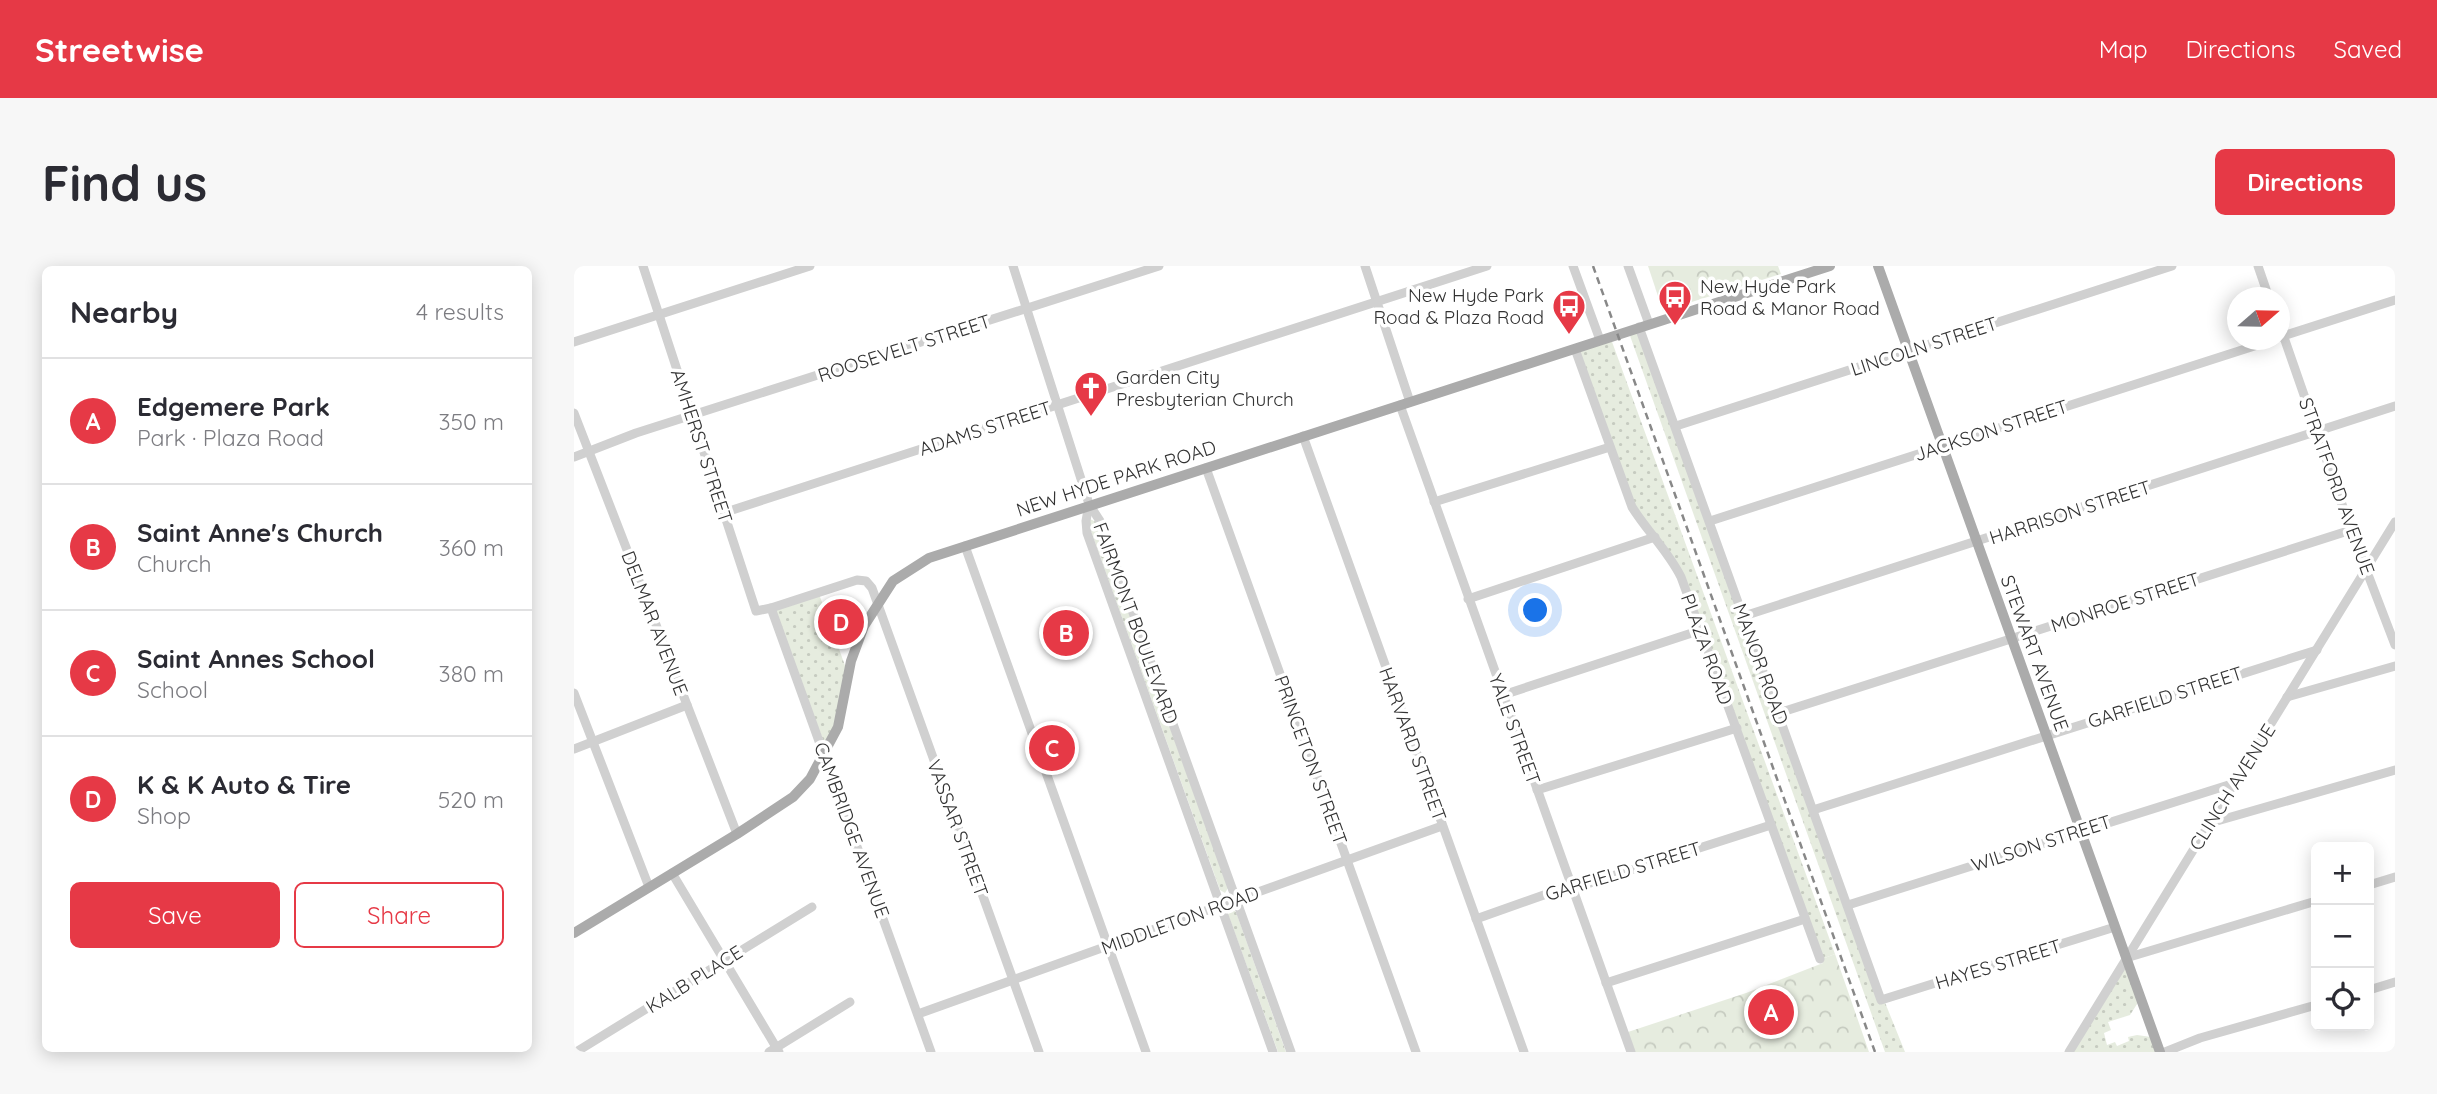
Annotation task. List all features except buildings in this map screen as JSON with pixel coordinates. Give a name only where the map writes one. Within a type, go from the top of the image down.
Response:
[{"type":"main road","name":"NEW HYDE PARK ROAD","points":[[574,933],[793,797],[810,779],[841,718],[855,645],[877,604],[893,581],[929,558],[1830,266]]},
{"type":"main road","name":"STEWART AVENUE","points":[[1878,266],[2162,1052]]},
{"type":"street","name":"AMHERST STREET","points":[[643,266],[756,611],[771,608]]},
{"type":"street","points":[[574,342],[810,266]]},
{"type":"street","points":[[1013,266],[1089,504]]},
{"type":"street","name":"ROOSEVELT STREET","points":[[574,457],[648,429],[1158,266]]},
{"type":"street","name":"YALE STREET","points":[[1366,266],[1434,502],[1631,1052]]},
{"type":"street","name":"ADAMS STREET","points":[[723,513],[1486,266]]},
{"type":"street","points":[[1573,266],[1600,340]]},
{"type":"street","name":"MANOR ROAD","points":[[1628,266],[1676,426],[1881,1000]]},
{"type":"street","name":"LINCOLN STREET","points":[[1676,426],[2172,266]]},
{"type":"street","points":[[2258,266],[2265,287]]},
{"type":"street","points":[[2290,330],[2395,300]]},
{"type":"street","name":"PLAZA ROAD","points":[[1575,349],[1632,507],[1676,567],[1820,959]]},
{"type":"street","name":"JACKSON STREET","points":[[1710,521],[2242,350]]},
{"type":"street","name":"STRATFORD AVENUE","points":[[2287,350],[2395,645]]},
{"type":"street","name":"HARRISON STREET","points":[[1744,616],[2395,406]]},
{"type":"street","name":"DELMAR AVENUE","points":[[574,413],[737,834]]},
{"type":"street","name":"HARVARD STREET","points":[[1303,436],[1524,1052]]},
{"type":"street","points":[[1434,502],[1610,447]]},
{"type":"street","name":"PRINCETON STREET","points":[[1206,468],[1416,1052]]},
{"type":"street","name":"FAIRMONT BOULEVARD","points":[[1089,504],[1100,521],[1291,1052]]},
{"type":"street","name":"FAIRMONT BOULEVARD","points":[[1089,504],[1087,533],[1273,1052]]},
{"type":"street","name":"CLINCH AVENUE","points":[[2069,1052],[2393,528]]},
{"type":"street","name":"MONROE STREET","points":[[1779,713],[2351,530]]},
{"type":"street","points":[[1468,599],[1654,537]]},
{"type":"street","points":[[965,545],[1146,1052]]},
{"type":"street","points":[[771,608],[856,580],[866,581],[872,588],[877,604]]},
{"type":"street","name":"VASSAR STREET","points":[[877,604],[1039,1052]]},
{"type":"street","name":"CAMBRIDGE AVENUE","points":[[771,608],[931,1052]]},
{"type":"street","points":[[1503,695],[1701,631]]},
{"type":"street","name":"GARFIELD STREET","points":[[1813,810],[2316,650]]},
{"type":"street","points":[[2287,697],[2395,666]]},
{"type":"street","points":[[574,693],[649,887]]},
{"type":"street","points":[[574,749],[687,705]]},
{"type":"street","points":[[1537,790],[1737,728]]},
{"type":"street","points":[[2210,823],[2395,770]]},
{"type":"street","name":"WILSON STREET","points":[[1848,905],[2235,783]]},
{"type":"street","name":"GARFIELD STREET","points":[[1476,919],[1771,825]]},
{"type":"street","name":"MIDDLETON ROAD","points":[[918,1014],[1442,826]]},
{"type":"street","points":[[672,873],[775,1050],[850,1002]]},
{"type":"street","points":[[2374,883],[2395,877]]},
{"type":"street","points":[[2126,958],[2311,902]]},
{"type":"street","name":"KALB PLACE","points":[[576,1052],[812,907]]},
{"type":"street","points":[[1606,983],[1805,919]]},
{"type":"street","name":"HAYES STREET","points":[[1881,1000],[2115,927]]},
{"type":"street","points":[[2374,988],[2395,982]]},
{"type":"street","points":[[2162,1052],[2200,1038],[2311,1006]]},
{"type":"green space","points":[[1648,266],[1778,266],[1781,274],[1663,311]]},
{"type":"green space","points":[[1639,329],[1905,1052],[1885,1052],[1629,333]]},
{"type":"green space","points":[[1611,339],[1835,954],[1822,959],[1678,568],[1634,510],[1575,351]]},
{"type":"green space","points":[[1090,519],[1096,522],[1228,888],[1225,893],[1220,890],[1088,523]]},
{"type":"green space","points":[[819,594],[847,671],[840,709],[826,748],[774,610]]},
{"type":"green space","points":[[1232,909],[1236,912],[1286,1052],[1278,1052],[1228,914]]},
{"type":"green space","points":[[1835,954],[1869,1052],[1635,1052],[1628,1032],[1746,993],[1823,963],[1822,959]]},
{"type":"green space","points":[[2125,964],[2139,1001],[2130,1015],[2108,1022],[2111,1030],[2104,1033],[2107,1045],[2115,1042],[2117,1046],[2129,1041],[2128,1037],[2137,1035],[2151,1037],[2157,1052],[2071,1052]]},
{"type":"railway","points":[[1593,266],[1875,1052]]},
{"type":"place","name":"New Hyde Park Road & Manor Road","points":[[1675,327]]},
{"type":"place","name":"New Hyde Park Road & Plaza Road","points":[[1569,336]]},
{"type":"place","name":"Garden City Presbyterian Church","points":[[1091,418]]},
{"type":"place","name":"K & K Auto & Tire","points":[[841,622]]},
{"type":"place","name":"Saint Anne's Church","points":[[1066,633]]},
{"type":"place","name":"Saint Annes School","points":[[1052,748]]},
{"type":"place","name":"Edgemere Park","points":[[1771,1012]]}]
